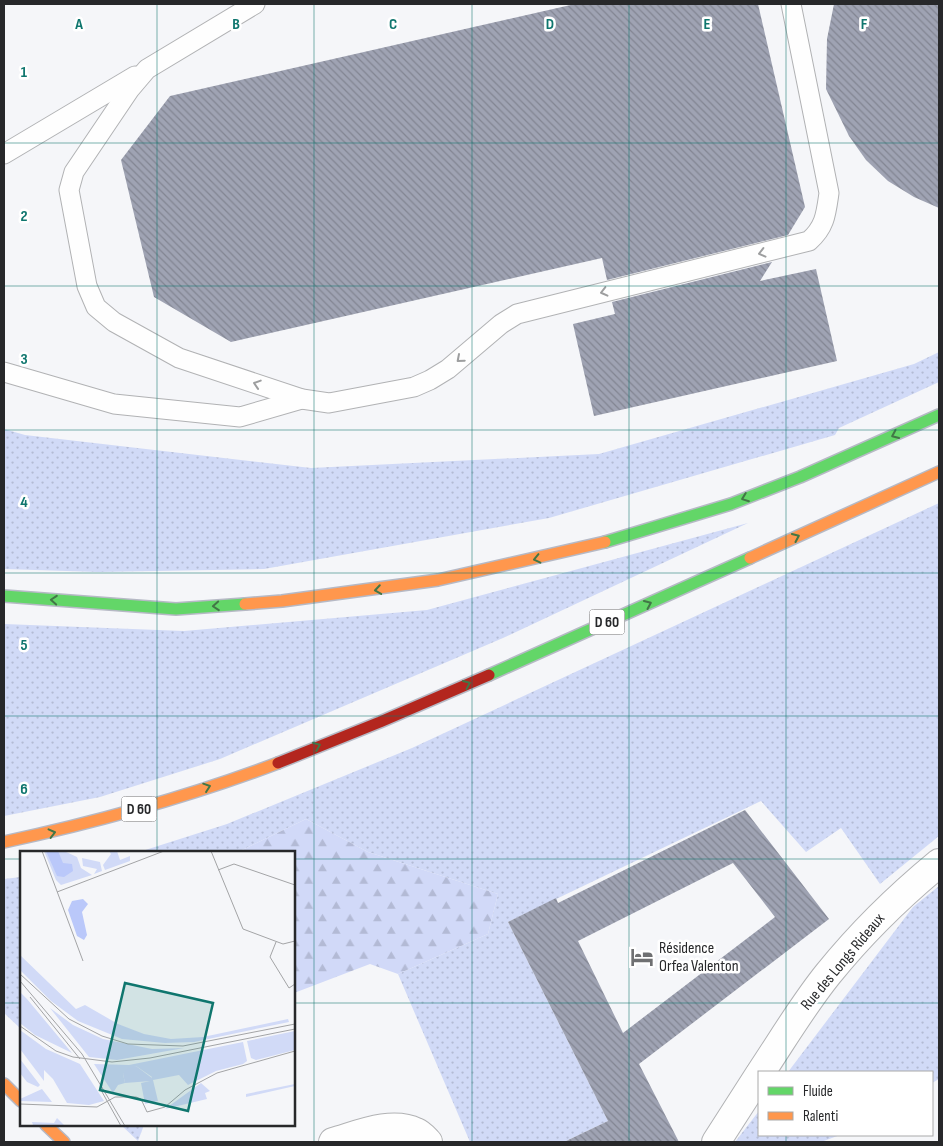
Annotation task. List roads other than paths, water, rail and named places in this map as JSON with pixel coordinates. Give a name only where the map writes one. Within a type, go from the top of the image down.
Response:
[{"type":"highway","points":[[4,596],[176,609],[282,601],[438,580],[585,548],[722,506],[800,477],[939,415]]},
{"type":"highway","name":"D 60","points":[[4,842],[48,834],[162,802],[281,761],[430,700],[939,472]]},
{"type":"highway","points":[[4,1084],[20,1100]]},
{"type":"highway","points":[[47,1126],[64,1142]]},
{"type":"street","name":"Rue des Longs Rideaux","points":[[762,1071],[797,1016],[833,968],[857,940],[894,903],[939,863]]},
{"type":"street","name":"Rue des Longs Rideaux","points":[[716,1142],[758,1077]]},
{"type":"street","points":[[333,1142],[375,1130],[401,1128],[417,1132],[428,1142]]},
{"type":"lane","points":[[4,154],[255,4]]},
{"type":"lane","points":[[147,70],[130,89],[74,172],[69,190],[87,286],[96,307],[114,322],[179,358],[302,398],[329,403],[414,386],[430,380],[448,369],[501,324],[516,314],[809,241],[819,232],[826,216],[829,193],[791,4]]},
{"type":"lane","points":[[4,372],[114,404],[240,417],[302,398]]},
{"type":"place","name":"Résidence Orfea Valenton","points":[[642,957]]}]
